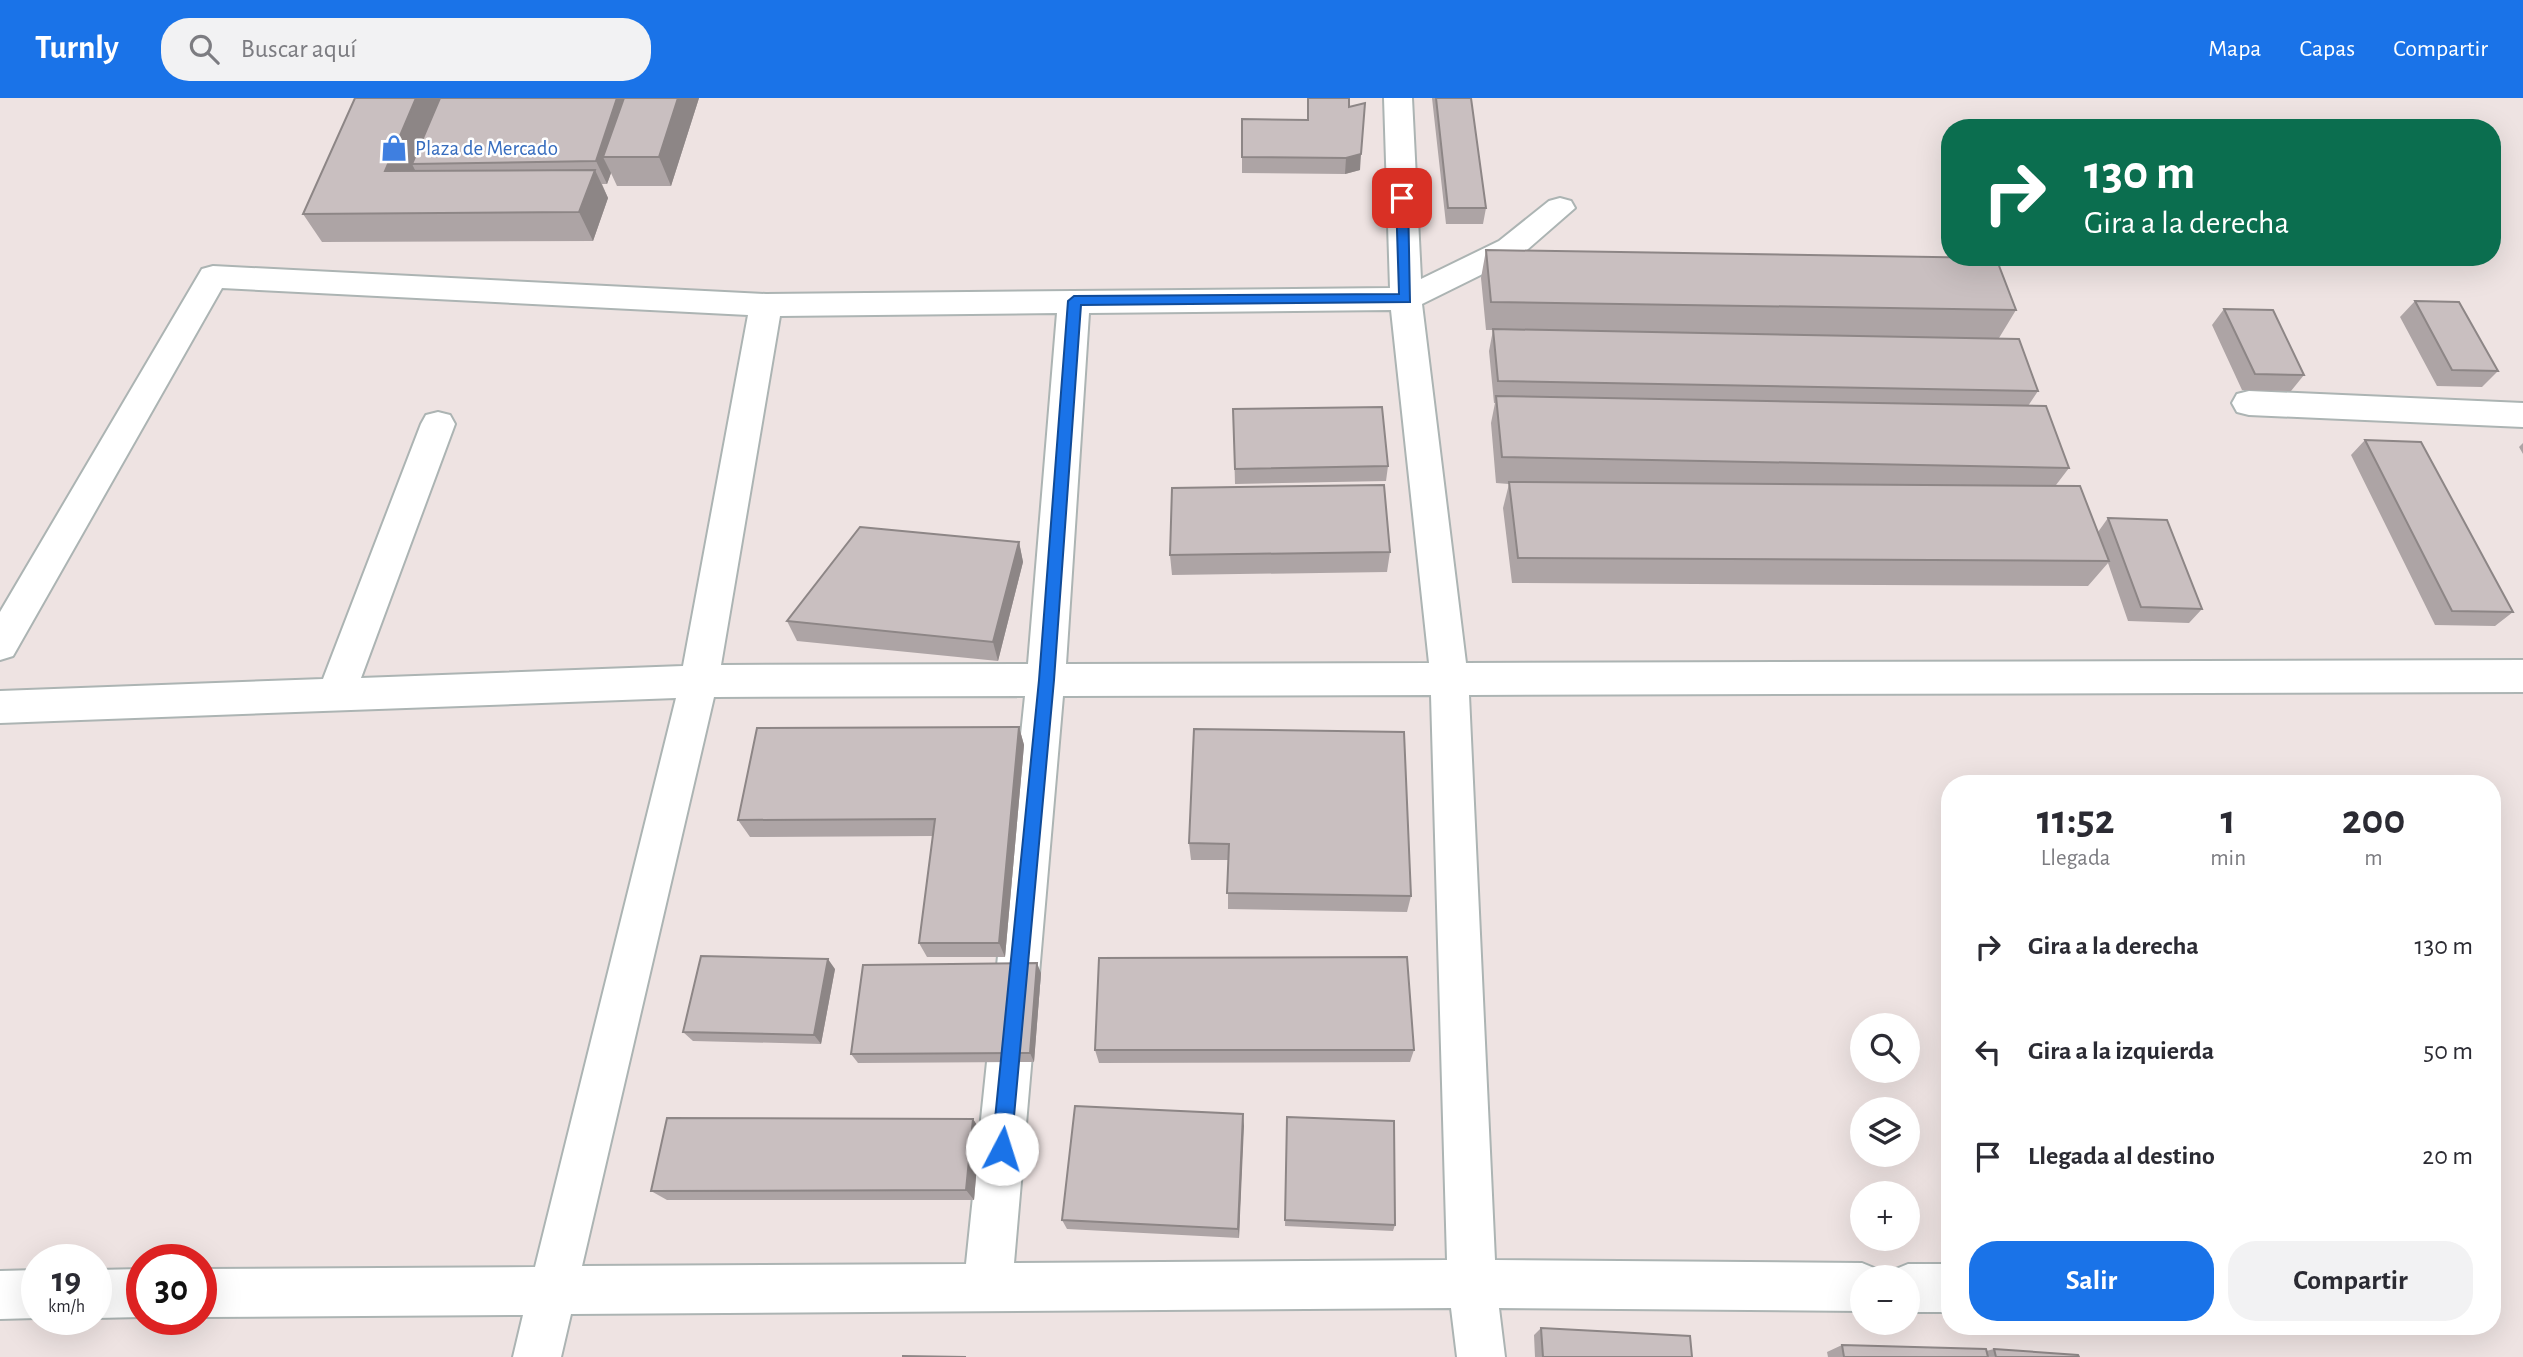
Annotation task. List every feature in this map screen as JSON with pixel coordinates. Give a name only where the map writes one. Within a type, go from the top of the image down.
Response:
[{"type":"street","points":[[1398,98],[1406,299],[1449,678],[1472,1284],[1481,1357]]},
{"type":"street","points":[[0,645],[213,277],[766,305],[1406,299],[1510,248],[1560,208]]},
{"type":"street","points":[[988,1286],[1046,680],[1074,301]]},
{"type":"street","points":[[537,1357],[551,1289],[699,681],[766,305]]},
{"type":"street","points":[[2249,402],[2523,415]]},
{"type":"street","points":[[337,695],[438,424]]},
{"type":"street","points":[[0,707],[699,681],[2523,676]]},
{"type":"street","points":[[217,1293],[1472,1284],[1850,1287]]},
{"type":"street","points":[[1920,1288],[1941,1288]]},
{"type":"street","points":[[0,1295],[21,1294]]},
{"type":"building","points":[[355,98],[416,98],[385,171],[595,170],[579,212],[303,214]]},
{"type":"building","points":[[440,98],[617,98],[596,161],[412,164]]},
{"type":"building","points":[[624,98],[678,98],[659,157],[603,157]]},
{"type":"building","points":[[1308,98],[1349,98],[1349,107],[1365,103],[1361,154],[1346,158],[1242,157],[1242,119],[1308,120]]},
{"type":"building","points":[[1436,98],[1471,98],[1486,208],[1448,208]]},
{"type":"building","points":[[1486,250],[1941,257],[1941,266],[1999,266],[2016,310],[1491,302]]},
{"type":"building","points":[[2415,301],[2459,302],[2498,371],[2452,370]]},
{"type":"building","points":[[2224,309],[2273,310],[2304,375],[2255,374]]},
{"type":"building","points":[[1493,329],[2019,339],[2038,391],[1498,381]]},
{"type":"building","points":[[1496,396],[2046,406],[2069,468],[1502,457]]},
{"type":"building","points":[[1382,407],[1388,466],[1235,469],[1233,409]]},
{"type":"building","points":[[2365,440],[2421,442],[2513,612],[2452,611]]},
{"type":"building","points":[[1509,482],[2080,486],[2109,561],[1518,558]]},
{"type":"building","points":[[1384,485],[1390,552],[1170,555],[1172,488]]},
{"type":"building","points":[[2108,518],[2167,520],[2202,609],[2141,607]]},
{"type":"building","points":[[860,527],[1019,542],[993,642],[787,621]]},
{"type":"building","points":[[1019,727],[999,943],[919,943],[935,819],[738,820],[757,728]]},
{"type":"building","points":[[1194,729],[1404,732],[1411,896],[1227,893],[1229,844],[1189,843]]},
{"type":"building","points":[[701,956],[828,959],[814,1035],[683,1032]]},
{"type":"building","points":[[1407,957],[1414,1050],[1095,1050],[1099,958]]},
{"type":"building","points":[[1037,963],[1030,1053],[851,1054],[863,965]]},
{"type":"building","points":[[1075,1106],[1243,1114],[1238,1229],[1062,1220]]},
{"type":"building","points":[[1287,1117],[1394,1121],[1395,1225],[1285,1220]]},
{"type":"building","points":[[667,1118],[973,1119],[966,1190],[651,1191]]},
{"type":"building","points":[[1541,1328],[1690,1336],[1692,1357],[1543,1357]]},
{"type":"building","points":[[1842,1345],[1986,1349],[1988,1357],[1844,1357]]},
{"type":"building","points":[[1994,1349],[2078,1355],[2079,1357],[1996,1357]]},
{"type":"building","points":[[903,1356],[966,1357],[903,1357]]},
{"type":"place","name":"Plaza de Mercado","points":[[394,148]]},
{"type":"route","points":[[1002,1149],[1046,680],[1074,301],[1406,299],[1402,198]]}]
